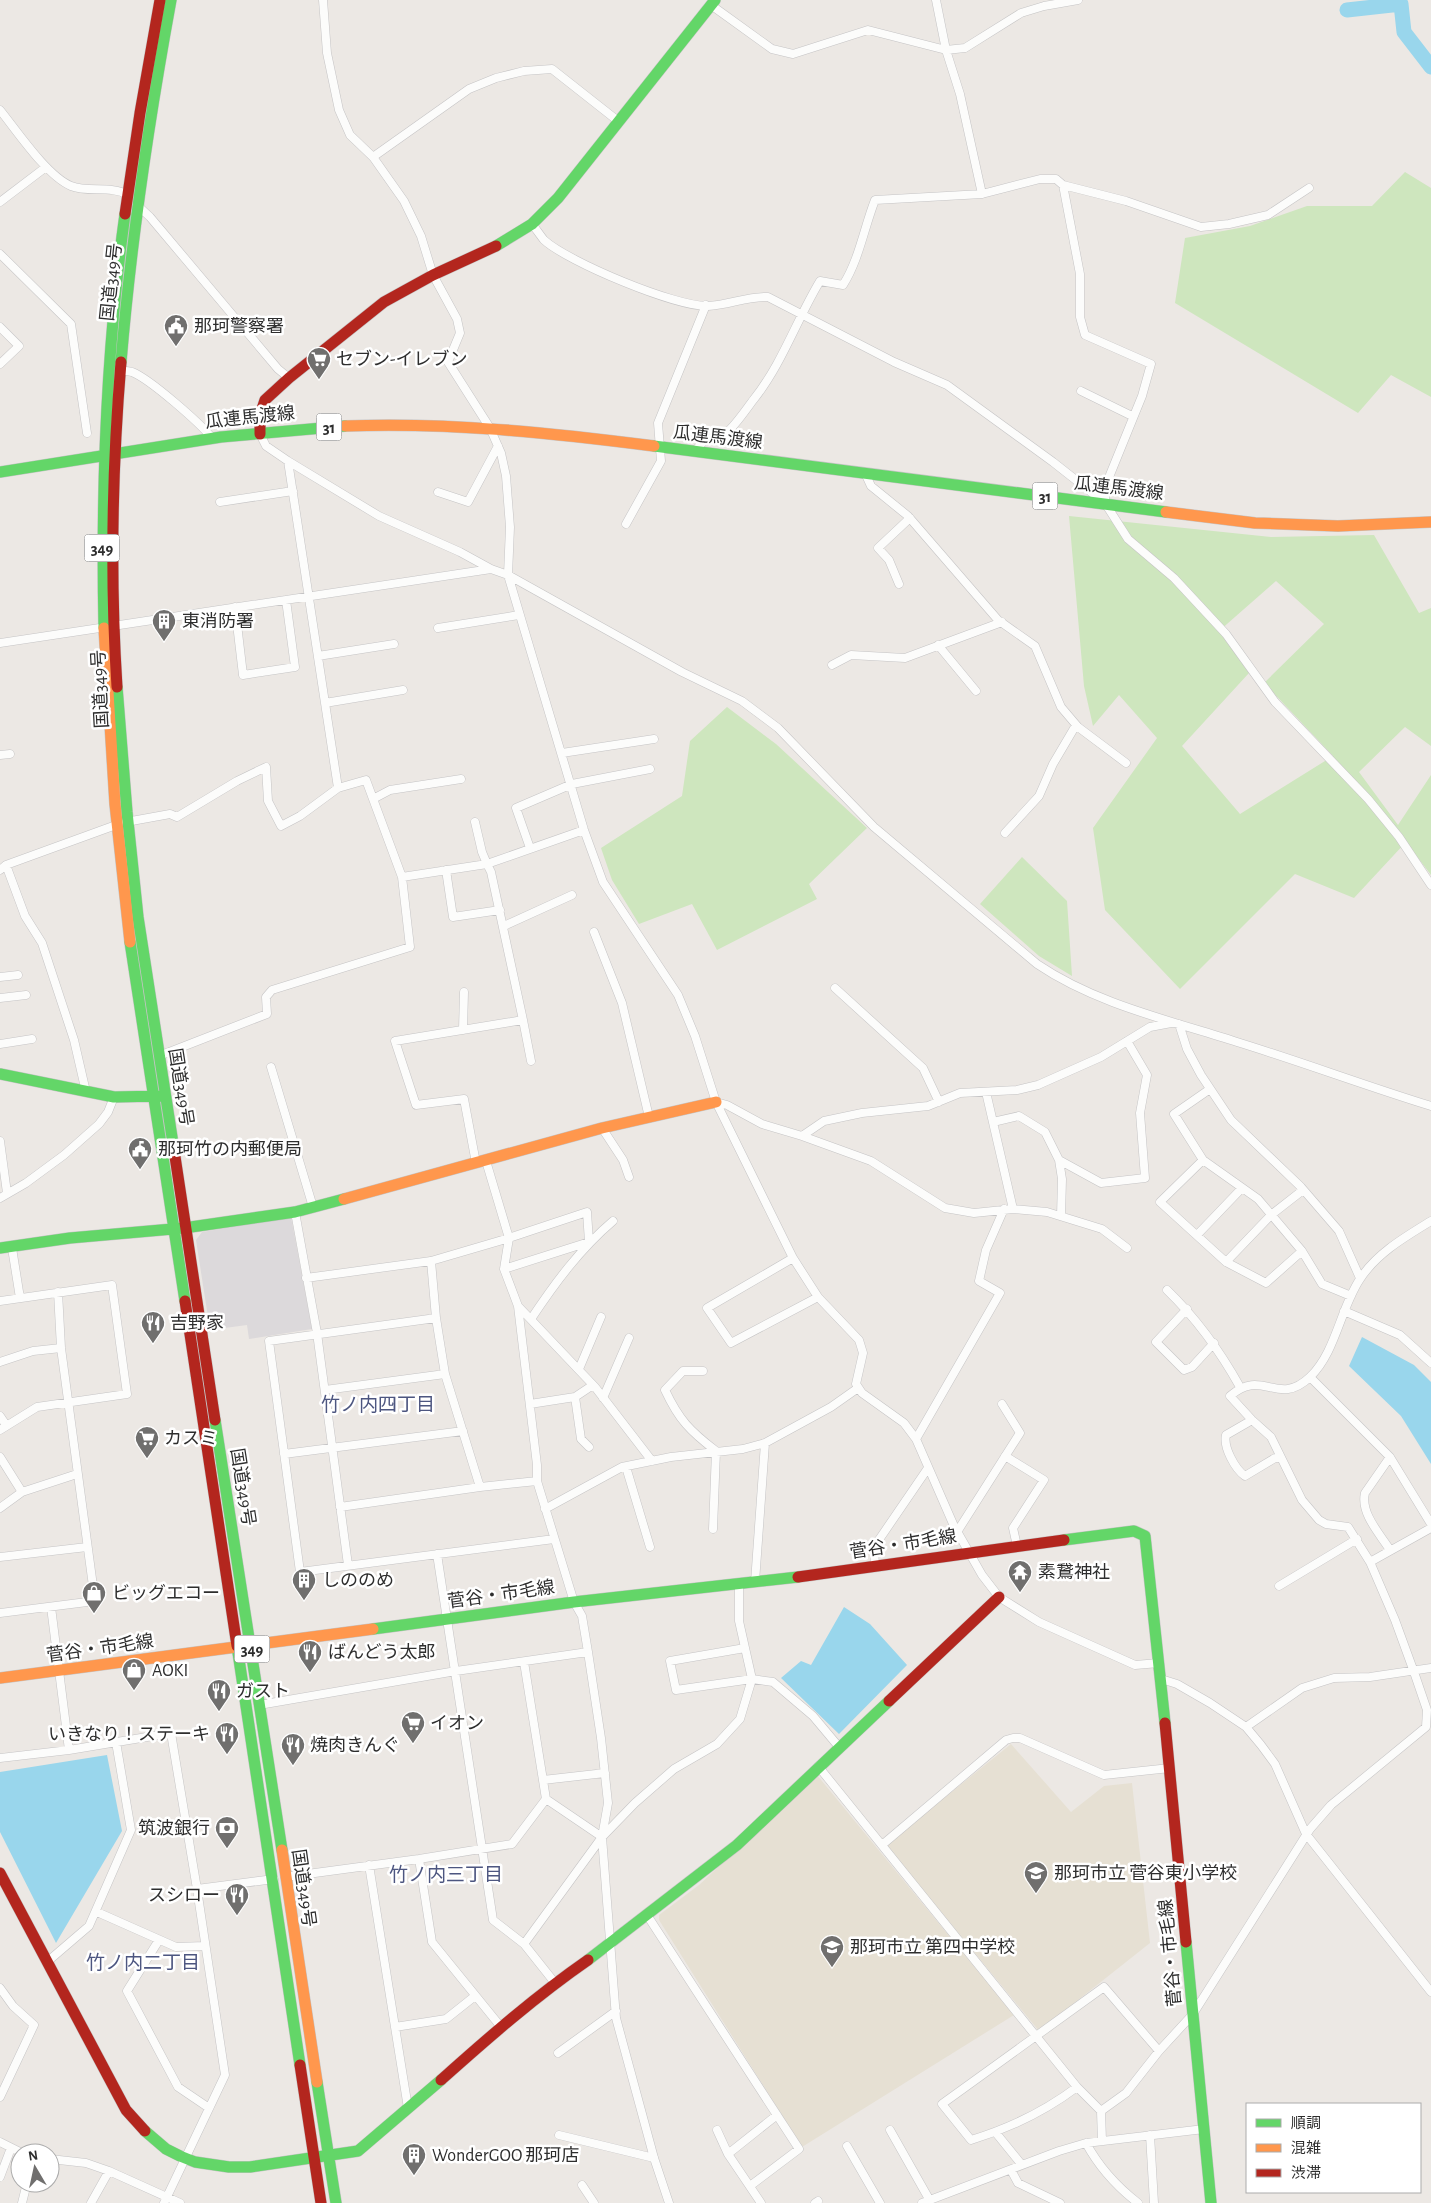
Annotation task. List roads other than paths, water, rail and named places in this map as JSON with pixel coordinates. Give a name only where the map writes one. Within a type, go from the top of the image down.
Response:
[{"type":"main road","name":"国道349号","points":[[160,0],[140,104],[126,194],[117,269],[104,456],[109,626],[127,920],[153,1097],[179,1228],[251,1645],[336,2203]]},
{"type":"main road","name":"国道349号","points":[[109,626],[120,370],[136,205],[151,104],[171,0]]},
{"type":"main road","points":[[260,434],[260,415],[265,400],[384,302],[433,275],[507,241],[532,224],[558,198],[713,2]]},
{"type":"main road","name":"瓜連馬渡線","points":[[0,472],[116,453],[260,434],[354,426],[490,428],[659,447],[1254,523],[1347,526],[1431,522]]},
{"type":"main road","name":"国道349号","points":[[121,824],[138,917],[165,1095],[179,1228],[238,1647],[321,2203]]},
{"type":"main road","points":[[0,1074],[114,1097],[153,1097],[165,1095]]},
{"type":"main road","points":[[0,1248],[12,1248],[70,1238],[179,1228],[295,1212],[602,1128],[716,1102]]},
{"type":"main road","name":"菅谷・市毛線","points":[[0,1678],[574,1602],[875,1567],[968,1552],[1134,1531],[1145,1536],[1170,1768],[1211,2203]]},
{"type":"main road","points":[[0,1873],[126,2110],[144,2133],[166,2150],[209,2166],[250,2167],[358,2150],[555,1983],[610,1944],[737,1845],[818,1766],[999,1597]]},
{"type":"street","points":[[323,0],[327,53],[339,110],[350,134],[373,157],[404,200],[421,236],[433,275],[457,319],[460,333],[448,362],[490,428],[498,446],[507,484],[510,527],[508,575],[572,784],[584,830],[603,882],[678,995],[695,1036],[716,1102],[793,1258],[818,1297],[860,1340],[863,1353],[856,1384],[858,1388],[862,1393],[904,1423],[916,1439],[957,1532],[982,1575],[999,1597],[1039,1622],[1135,1665],[1159,1663]]},
{"type":"street","points":[[936,0],[946,50],[960,94],[982,194]]},
{"type":"street","points":[[713,2],[772,49],[793,54],[868,30],[946,50],[965,48],[1021,13],[1044,6],[1078,0]]},
{"type":"street","points":[[373,157],[469,89],[496,78],[524,71],[552,69],[618,121]]},
{"type":"street","points":[[0,110],[46,167],[70,186],[126,194],[150,217],[278,369],[290,378]]},
{"type":"street","points":[[0,202],[46,167]]},
{"type":"street","points":[[695,452],[702,441],[727,432],[756,398],[776,366],[820,281],[843,285],[852,271],[875,200],[982,194],[1040,179],[1056,179],[1063,185],[1126,201],[1201,227],[1229,224],[1268,215],[1309,188]]},
{"type":"street","points":[[1063,185],[1080,274],[1080,317],[1085,335],[1151,364],[1142,396],[1132,416],[1105,487],[1104,503]]},
{"type":"street","points":[[532,224],[544,240],[591,268],[688,304],[706,306],[768,297],[894,362],[947,385],[1031,445],[1080,482],[1104,503],[1128,539],[1174,578],[1226,634],[1275,702],[1368,799],[1399,836],[1431,885]]},
{"type":"street","points":[[0,254],[71,324],[87,433]]},
{"type":"street","points":[[626,524],[661,461],[658,423],[706,306]]},
{"type":"street","points":[[0,327],[19,346],[0,364]]},
{"type":"street","points":[[120,370],[132,372],[150,384],[202,425],[213,439]]},
{"type":"street","points":[[1081,392],[1132,416]]},
{"type":"street","points":[[260,434],[266,446],[379,516],[460,552],[491,569],[508,575],[682,672],[742,701],[778,728],[874,828],[1037,964],[1063,982],[1175,1024],[1335,1073],[1431,1106]]},
{"type":"street","points":[[438,492],[468,502],[498,446]]},
{"type":"street","points":[[288,461],[338,788]]},
{"type":"street","points":[[865,473],[871,486],[910,518],[1002,622],[1035,646],[1062,707],[1076,725],[1126,763]]},
{"type":"street","points":[[220,502],[293,491]]},
{"type":"street","points":[[899,584],[889,560],[878,548],[910,518]]},
{"type":"street","points":[[0,643],[491,569]]},
{"type":"street","points":[[235,607],[243,675],[295,667],[286,600]]},
{"type":"street","points":[[438,628],[519,615]]},
{"type":"street","points":[[832,665],[851,655],[905,658],[938,644],[1002,622]]},
{"type":"street","points":[[318,656],[394,644]]},
{"type":"street","points":[[938,644],[976,691]]},
{"type":"street","points":[[325,702],[403,690]]},
{"type":"street","points":[[1004,833],[1039,796],[1053,764],[1076,725]]},
{"type":"street","points":[[562,753],[654,739]]},
{"type":"street","points":[[0,755],[10,754]]},
{"type":"street","points":[[86,1092],[74,1040],[42,942],[25,916],[3,867],[121,824],[170,814],[177,817],[237,780],[266,767],[268,801],[281,826],[300,816],[338,788],[366,780],[402,877],[410,947],[272,990],[266,997],[267,1014],[159,1056]]},
{"type":"street","points":[[530,848],[516,808],[572,784],[650,769]]},
{"type":"street","points":[[372,798],[390,790],[461,779]]},
{"type":"street","points":[[475,822],[482,852],[491,872],[504,926],[531,1061]]},
{"type":"street","points":[[402,877],[487,864],[584,830]]},
{"type":"street","points":[[446,870],[453,917],[500,910]]},
{"type":"street","points":[[504,926],[572,895]]},
{"type":"street","points":[[594,932],[622,1003],[649,1117]]},
{"type":"street","points":[[0,977],[18,974]]},
{"type":"street","points":[[836,988],[923,1068],[938,1102]]},
{"type":"street","points":[[463,1030],[464,992]]},
{"type":"street","points":[[0,998],[26,995]]},
{"type":"street","points":[[523,1020],[395,1041],[416,1105],[464,1099],[481,1162],[509,1238],[504,1269],[518,1306],[537,1465],[537,1481],[574,1602],[582,1616],[605,1773],[608,1803],[602,1837],[616,2018],[654,2158],[669,2203]]},
{"type":"street","points":[[802,1136],[824,1121],[862,1112],[928,1106],[960,1093],[1017,1090],[1038,1085],[1101,1057],[1150,1027],[1175,1024]]},
{"type":"street","points":[[1175,1024],[1210,1089],[1231,1120],[1303,1190],[1339,1231],[1360,1278]]},
{"type":"street","points":[[0,1044],[32,1039]]},
{"type":"street","points":[[1059,1160],[1101,1183],[1145,1178],[1140,1113],[1147,1075],[1127,1041]]},
{"type":"street","points":[[271,1067],[312,1207]]},
{"type":"street","points":[[1210,1089],[1174,1114],[1204,1160],[1258,1199],[1302,1251],[1322,1284],[1351,1296]]},
{"type":"street","points":[[986,1092],[1013,1209]]},
{"type":"street","points":[[0,1141],[4,1195],[26,1183],[56,1161],[99,1124],[108,1112],[114,1097]]},
{"type":"street","points":[[716,1102],[727,1105],[762,1124],[871,1161],[945,1208],[974,1213],[1004,1209],[1048,1212],[1102,1229],[1127,1248]]},
{"type":"street","points":[[993,1122],[1019,1116],[1045,1132],[1059,1160],[1062,1179],[1061,1216]]},
{"type":"street","points":[[602,1128],[623,1160],[629,1177]]},
{"type":"street","points":[[1204,1160],[1160,1202],[1226,1262],[1266,1283],[1302,1251]]},
{"type":"street","points":[[1197,1235],[1242,1188]]},
{"type":"street","points":[[1226,1262],[1271,1215],[1303,1190]]},
{"type":"street","points":[[916,1439],[1000,1293],[979,1281],[986,1250],[1004,1209]]},
{"type":"street","points":[[295,1212],[317,1333],[348,1565]]},
{"type":"street","points":[[306,1278],[431,1261],[588,1212],[589,1242]]},
{"type":"street","points":[[531,1320],[548,1294],[589,1242],[613,1221]]},
{"type":"street","points":[[1100,2111],[1126,2092],[1159,2051],[1193,2014],[1306,1834],[1331,1805],[1426,1727],[1426,1710],[1396,1620],[1370,1562],[1357,1539],[1348,1527],[1326,1524],[1319,1520],[1302,1500],[1271,1437],[1230,1396],[1240,1387],[1253,1384],[1287,1390],[1298,1387],[1310,1377],[1323,1363],[1360,1278],[1378,1258],[1398,1241],[1431,1221]]},
{"type":"street","points":[[504,1269],[589,1242]]},
{"type":"street","points":[[12,1248],[20,1298]]},
{"type":"street","points":[[793,1258],[707,1308],[731,1343],[818,1297]]},
{"type":"street","points":[[431,1261],[436,1318],[445,1374],[480,1487]]},
{"type":"street","points":[[0,1301],[112,1285],[126,1394],[37,1407],[3,1427],[0,1416]]},
{"type":"street","points":[[1167,1290],[1186,1309],[1214,1343],[1240,1387]]},
{"type":"street","points":[[0,1613],[95,1601],[61,1348],[58,1292]]},
{"type":"street","points":[[518,1306],[593,1385],[652,1461]]},
{"type":"street","points":[[1186,1309],[1156,1342],[1184,1370],[1192,1367],[1214,1343]]},
{"type":"street","points":[[1344,1311],[1400,1335],[1431,1363]]},
{"type":"street","points":[[436,1318],[269,1341],[300,1572],[554,1539]]},
{"type":"street","points":[[579,1369],[601,1318]]},
{"type":"street","points":[[603,1398],[629,1338]]},
{"type":"street","points":[[0,1362],[33,1351],[61,1348]]},
{"type":"street","points":[[703,1371],[683,1371],[666,1390],[673,1407],[689,1430],[716,1451]]},
{"type":"street","points":[[325,1390],[445,1374]]},
{"type":"street","points":[[1310,1377],[1390,1457],[1431,1526],[1370,1562]]},
{"type":"street","points":[[530,1404],[575,1397],[593,1385]]},
{"type":"street","points":[[545,1509],[626,1466],[716,1451],[743,1449],[765,1443],[831,1407],[858,1388]]},
{"type":"street","points":[[575,1397],[581,1439],[589,1447]]},
{"type":"street","points":[[957,1532],[1020,1433],[1002,1404]]},
{"type":"street","points":[[1252,1420],[1226,1435],[1224,1442],[1240,1472],[1245,1476],[1275,1458],[1281,1458]]},
{"type":"street","points":[[284,1454],[463,1431]]},
{"type":"street","points":[[755,1582],[765,1443]]},
{"type":"street","points":[[713,1528],[716,1451]]},
{"type":"street","points":[[1005,1456],[1044,1480],[1013,1528],[1016,1546]]},
{"type":"street","points":[[0,1457],[22,1492]]},
{"type":"street","points":[[1390,1457],[1365,1493],[1363,1500],[1365,1510],[1390,1550]]},
{"type":"street","points":[[626,1466],[650,1547]]},
{"type":"street","points":[[875,1567],[874,1547],[928,1468]]},
{"type":"street","points":[[0,1508],[22,1492],[77,1474]]},
{"type":"street","points":[[340,1507],[480,1487],[537,1481]]},
{"type":"street","points":[[1280,1586],[1357,1539]]},
{"type":"street","points":[[0,1557],[87,1547]]},
{"type":"street","points":[[437,1554],[493,1920],[524,1944],[555,1983]]},
{"type":"street","points":[[524,1944],[602,1837],[635,1803],[674,1769],[717,1744],[740,1719],[752,1679],[739,1621],[739,1584]]},
{"type":"street","points":[[51,1607],[69,1750]]},
{"type":"street","points":[[745,1648],[670,1661],[676,1690],[752,1679],[773,1682],[813,1716],[839,1747]]},
{"type":"street","points":[[259,1705],[456,1671],[588,1652]]},
{"type":"street","points":[[197,1889],[419,1859],[512,1844],[546,1799],[524,1662]]},
{"type":"street","points":[[1246,1727],[1302,1688],[1334,1678],[1370,1677],[1431,1668]]},
{"type":"street","points":[[1161,1678],[1177,1684],[1246,1727],[1275,1764],[1306,1834],[1431,1992]]},
{"type":"street","points":[[0,1758],[69,1750],[171,1733],[225,2075],[165,2200]]},
{"type":"street","points":[[882,1845],[1006,1740],[1012,1738],[1020,1738],[1104,1776],[1170,1768]]},
{"type":"street","points":[[47,1962],[89,1926],[97,1912],[131,1830],[116,1742]]},
{"type":"street","points":[[818,1766],[1077,2087],[1100,2111],[1102,2141]]},
{"type":"street","points":[[543,1780],[605,1773]]},
{"type":"street","points":[[546,1799],[602,1837]]},
{"type":"street","points":[[419,1859],[432,1942],[501,2027]]},
{"type":"street","points":[[368,1865],[408,2108]]},
{"type":"street","points":[[97,1912],[176,1947],[205,1946]]},
{"type":"street","points":[[647,1915],[799,2149],[750,2186]]},
{"type":"street","points":[[159,1940],[127,1991],[178,2087],[209,2108]]},
{"type":"street","points":[[1077,2087],[1048,2109],[996,2133],[971,2140],[942,2104],[1104,1987],[1159,2051]]},
{"type":"street","points":[[0,1990],[13,2006],[34,2025],[0,2097]]},
{"type":"street","points":[[395,2027],[446,2019],[475,1996]]},
{"type":"street","points":[[558,2052],[616,2011]]},
{"type":"street","points":[[728,2154],[778,2115]]},
{"type":"street","points":[[890,2130],[925,2201],[1059,2151],[1086,2144],[1204,2129]]},
{"type":"street","points":[[717,2130],[728,2154],[761,2203]]},
{"type":"street","points":[[996,2133],[1022,2165]]},
{"type":"street","points":[[559,2135],[654,2158]]},
{"type":"street","points":[[1150,2135],[1154,2203]]},
{"type":"street","points":[[1086,2144],[1094,2158],[1119,2188],[1138,2203]]},
{"type":"street","points":[[847,2146],[880,2203]]},
{"type":"street","points":[[0,2177],[10,2151]]},
{"type":"street","points":[[60,2160],[86,2163],[109,2171],[165,2200],[180,2203]]},
{"type":"street","points":[[1011,2170],[1018,2183],[1060,2203]]},
{"type":"street","points":[[91,2203],[109,2171]]},
{"type":"street","points":[[582,2185],[594,2203]]},
{"type":"water","points":[[1362,1337],[1414,1365],[1431,1382],[1431,1464],[1401,1416],[1349,1366]]},
{"type":"water","points":[[844,1607],[870,1624],[907,1665],[839,1734],[781,1678],[801,1661],[811,1665]]},
{"type":"water","points":[[107,1755],[122,1831],[56,1943],[0,1832],[0,1772]]},
{"type":"waterway","points":[[1347,10],[1401,4],[1404,32],[1431,67]]},
{"type":"place","name":"那珂警察署","points":[[176,347]]},
{"type":"place","name":"セブン-イレブン","points":[[319,380]]},
{"type":"place","name":"東消防署","points":[[164,642]]},
{"type":"place","name":"那珂竹の内郵便局","points":[[140,1170]]},
{"type":"place","name":"吉野家","points":[[153,1344]]},
{"type":"place","name":"カスミ","points":[[147,1459]]},
{"type":"place","name":"素鵞神社","points":[[1020,1593]]},
{"type":"place","name":"しののめ","points":[[304,1601]]},
{"type":"place","name":"ビッグエコー","points":[[94,1614]]},
{"type":"place","name":"ばんどう太郎","points":[[310,1673]]},
{"type":"place","name":"AOKI","points":[[134,1691]]},
{"type":"place","name":"ガスト","points":[[219,1712]]},
{"type":"place","name":"イオン","points":[[413,1744]]},
{"type":"place","name":"いきなり！ステーキ","points":[[227,1755]]},
{"type":"place","name":"焼肉きんぐ","points":[[293,1766]]},
{"type":"place","name":"筑波銀行","points":[[227,1849]]},
{"type":"place","name":"那珂市立 菅谷東小学校","points":[[1036,1894]]},
{"type":"place","name":"スシロー","points":[[237,1916]]},
{"type":"place","name":"那珂市立 第四中学校","points":[[832,1968]]},
{"type":"place","name":"WonderGOO 那珂店","points":[[414,2176]]},
{"type":"district","name":"竹ノ内四丁目","points":[[378,1404]]},
{"type":"district","name":"竹ノ内三丁目","points":[[446,1874]]},
{"type":"district","name":"竹ノ内二丁目","points":[[143,1962]]}]
